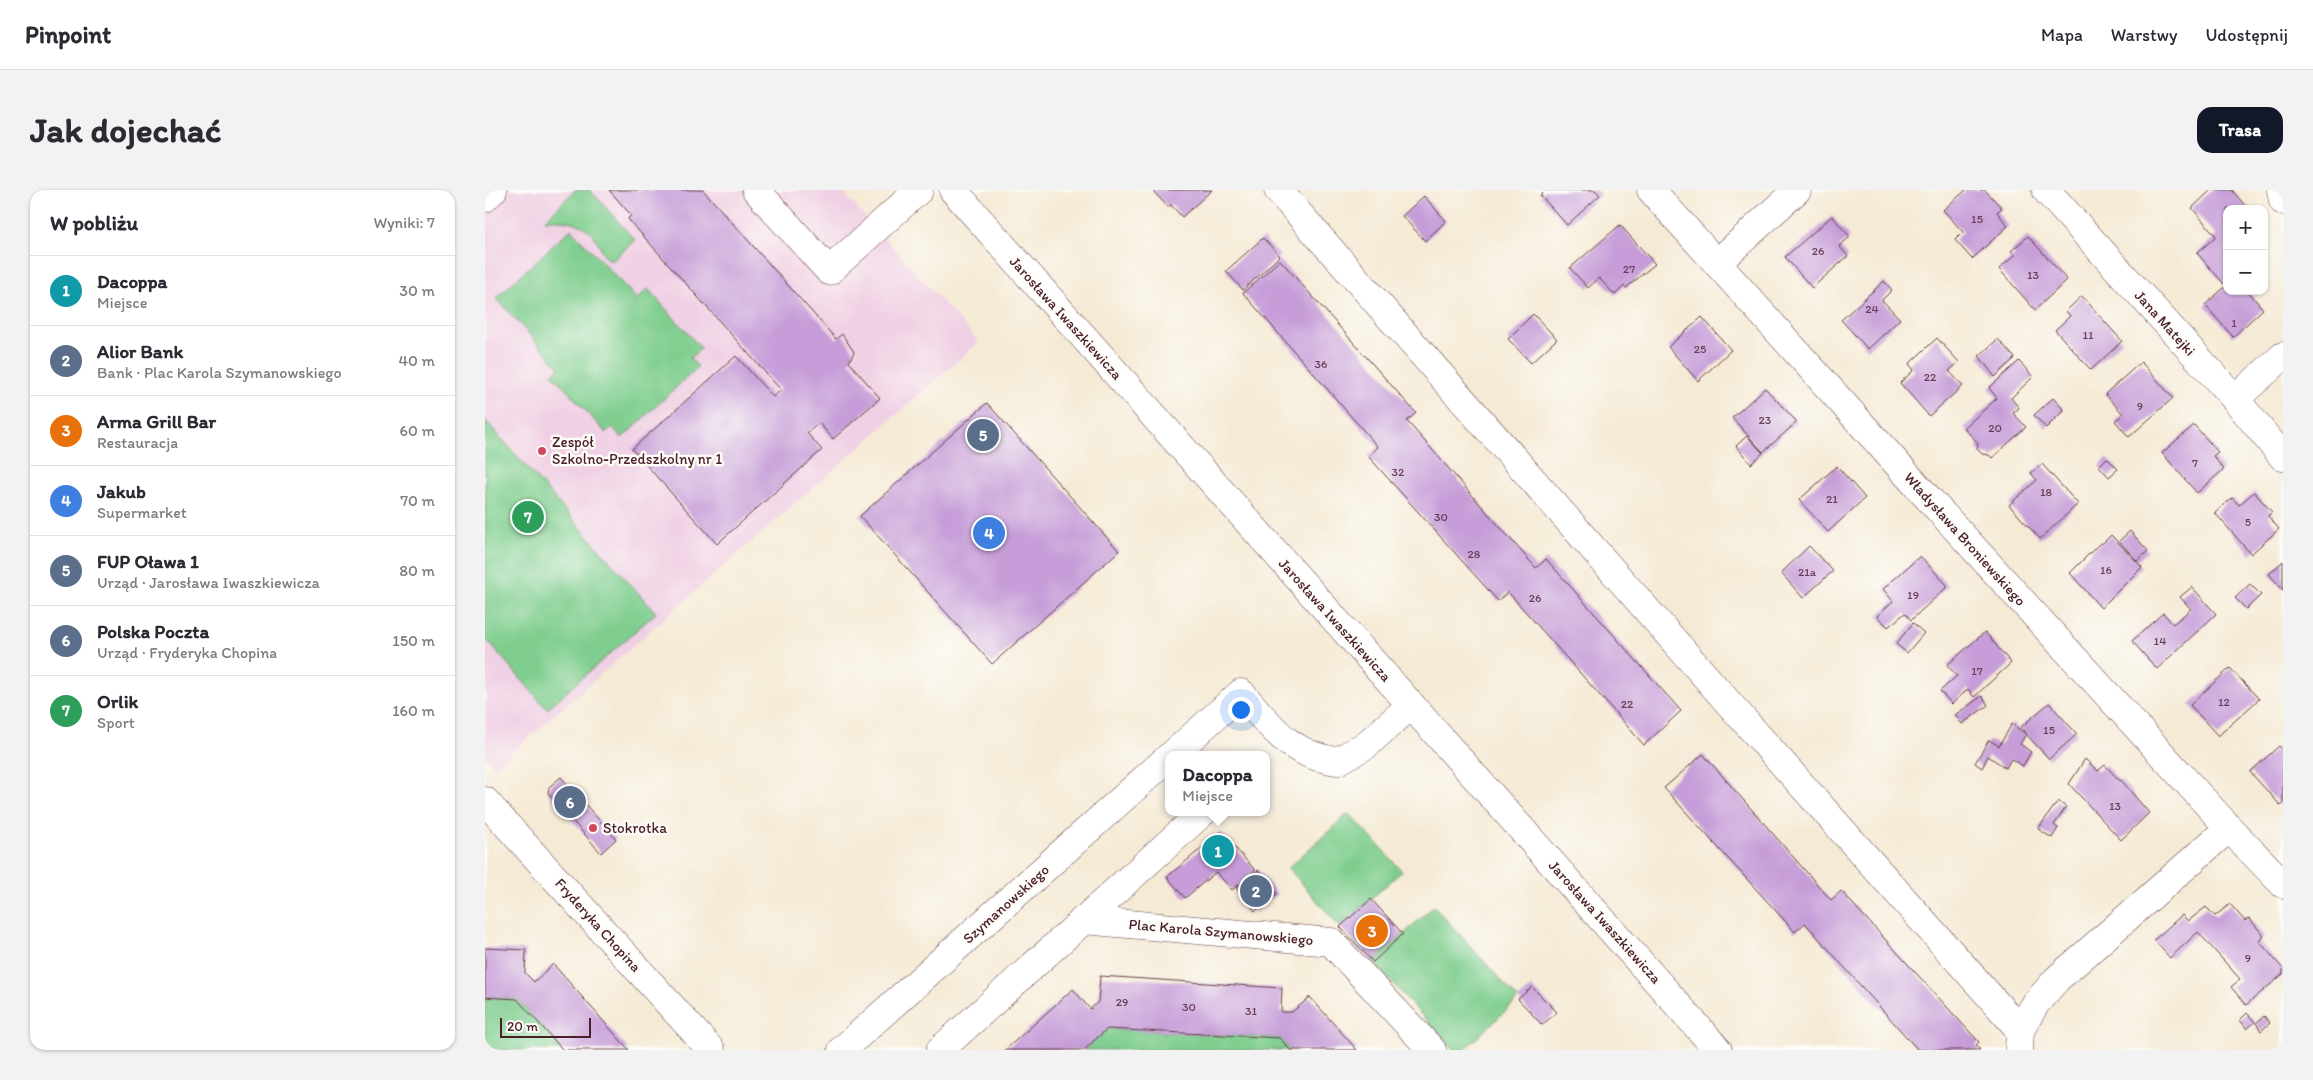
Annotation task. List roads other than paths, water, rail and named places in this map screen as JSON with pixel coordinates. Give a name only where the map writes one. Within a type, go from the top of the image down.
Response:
[{"type":"street","points":[[485,198],[493,190]]},
{"type":"street","points":[[756,190],[829,271],[919,190]]},
{"type":"street","name":"Jarosława Iwaszkiewicza","points":[[953,190],[1719,1050]]},
{"type":"street","points":[[1278,190],[1740,716],[2019,1040],[2036,1002],[2057,979],[2229,828]]},
{"type":"street","name":"Władysława Broniewskiego","points":[[1651,190],[2229,828],[2279,873]]},
{"type":"street","points":[[1717,263],[1797,190]]},
{"type":"street","name":"Jana Matejki","points":[[2046,190],[2235,399],[2283,457]]},
{"type":"street","points":[[2281,190],[2283,201]]},
{"type":"street","points":[[2235,399],[2283,356]]},
{"type":"street","name":"Szymanowskiego","points":[[1177,751],[1241,693],[1274,747]]},
{"type":"street","points":[[1274,747],[1329,760],[1344,760],[1366,746],[1411,705]]},
{"type":"street","name":"Szymanowskiego","points":[[842,1050],[1165,761]]},
{"type":"street","name":"Fryderyka Chopina","points":[[485,801],[711,1050]]},
{"type":"street","points":[[940,1050],[1199,816]]},
{"type":"street","name":"Plac Karola Szymanowskiego","points":[[1083,920],[1331,942],[1432,1050]]},
{"type":"place","name":"FUP Oława 1","points":[[983,435]]},
{"type":"place","name":"Zespół Szkolno-Przedszkolny nr 1","points":[[542,451]]},
{"type":"place","name":"Orlik","points":[[528,517]]},
{"type":"place","name":"Jakub","points":[[989,533]]},
{"type":"place","name":"Polska Poczta","points":[[570,802]]},
{"type":"place","name":"Stokrotka","points":[[593,828]]},
{"type":"place","name":"Dacoppa","points":[[1218,851]]},
{"type":"place","name":"Alior Bank","points":[[1256,891]]},
{"type":"place","name":"Arma Grill Bar","points":[[1372,931]]}]
